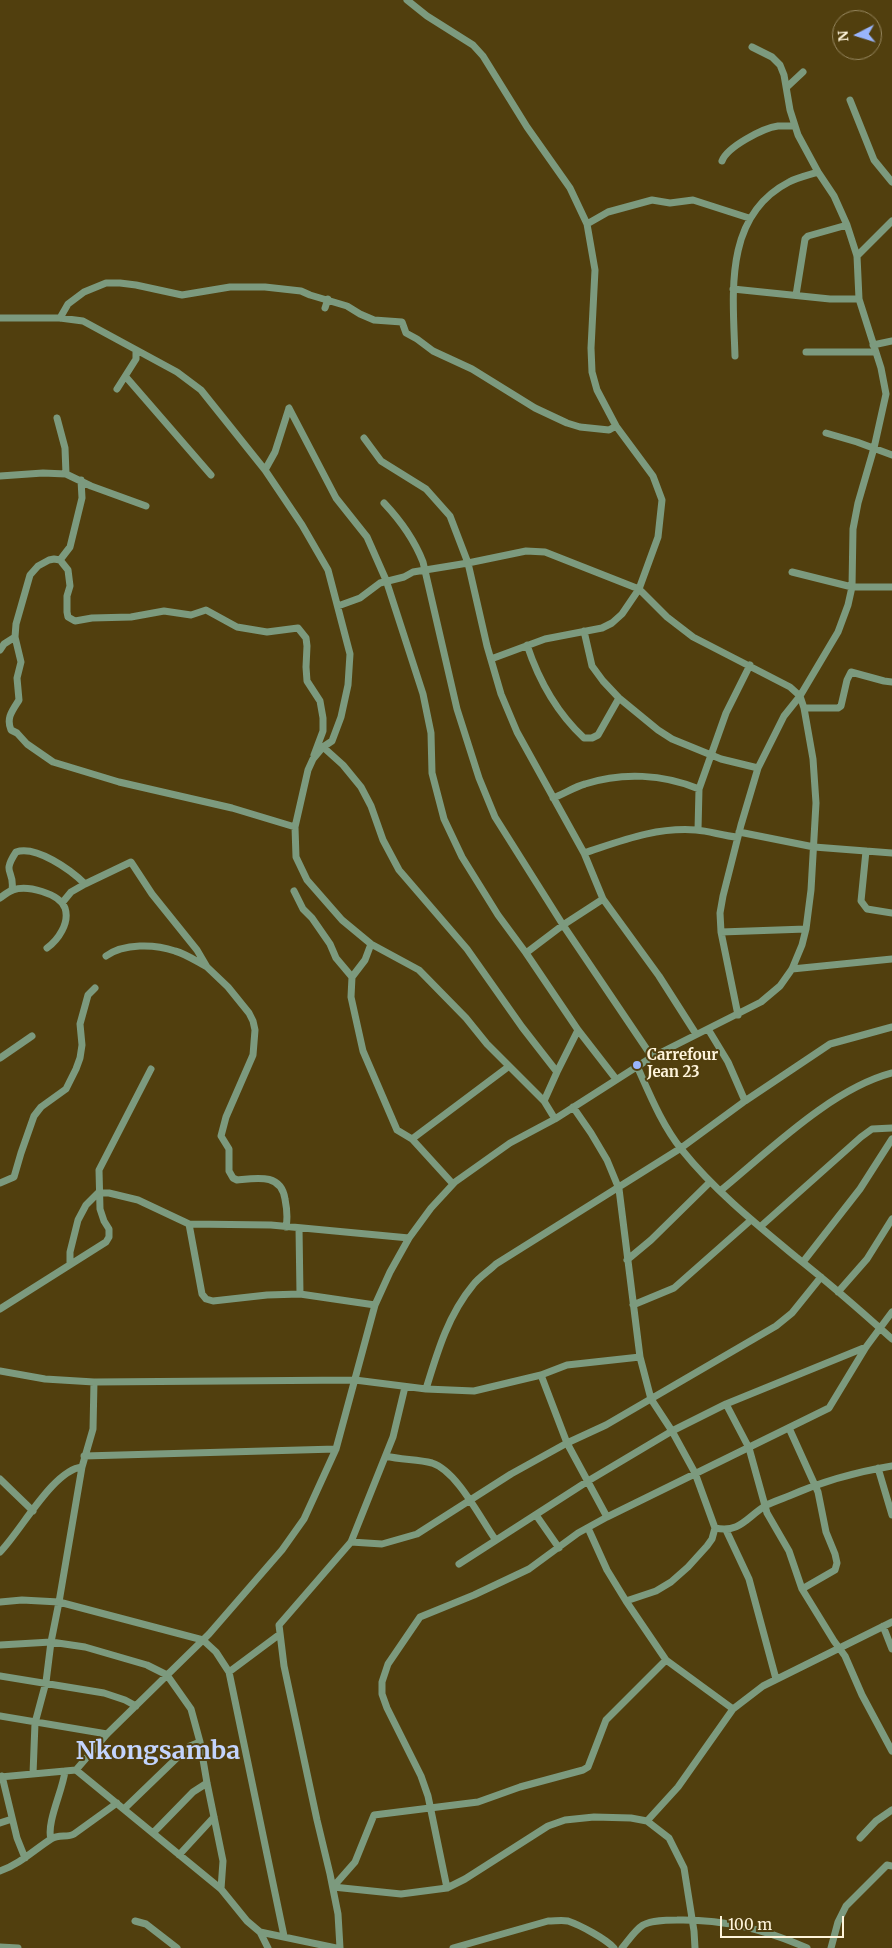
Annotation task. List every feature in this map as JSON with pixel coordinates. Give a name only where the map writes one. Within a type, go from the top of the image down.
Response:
[{"type":"street","points":[[406,0],[427,16],[473,45],[483,56],[527,127],[570,188],[587,224],[595,270],[591,348],[592,372],[597,390],[616,426],[653,476],[662,500],[658,537],[639,589],[627,608],[612,623],[602,628],[545,639],[491,659]]},
{"type":"street","points":[[738,1015],[721,932],[720,913],[722,896],[758,768],[784,716],[800,696],[838,632],[848,605],[852,587],[853,528],[858,503],[889,394],[860,299],[857,256],[847,225],[834,196],[818,172],[794,126],[787,87],[780,65],[772,58],[752,47]]},
{"type":"street","points":[[787,87],[803,72]]},
{"type":"street","points":[[850,100],[874,160],[892,182]]},
{"type":"street","points":[[722,161],[729,150],[756,135],[777,126],[794,126]]},
{"type":"street","points":[[735,356],[733,289],[736,259],[749,218],[768,197],[789,182],[818,172]]},
{"type":"street","points":[[587,224],[608,212],[652,200],[670,203],[693,200],[749,218]]},
{"type":"street","points":[[857,256],[892,221]]},
{"type":"street","points":[[796,295],[805,239],[814,234],[847,225]]},
{"type":"street","points":[[60,318],[68,304],[76,297],[106,283],[136,285],[182,296],[230,287],[265,287],[302,291],[347,306],[374,320],[402,322],[406,334],[418,339],[428,348],[472,369],[535,408],[567,423],[580,427],[609,430],[616,426]]},
{"type":"street","points":[[733,289],[830,299],[860,299]]},
{"type":"street","points":[[325,308],[328,299]]},
{"type":"street","points":[[0,318],[60,318],[83,321],[176,372],[201,390],[265,470],[328,570],[350,654],[348,685],[341,717],[332,741],[323,747],[313,759]]},
{"type":"street","points":[[806,352],[874,348],[892,341]]},
{"type":"street","points":[[117,389],[136,359],[136,350]]},
{"type":"street","points":[[126,377],[211,475]]},
{"type":"street","points":[[265,470],[275,452],[289,408],[336,498],[367,537],[386,580],[423,694],[431,733],[432,773],[444,819],[462,857],[498,915],[578,1030],[616,1079]]},
{"type":"street","points":[[57,418],[65,448],[66,474]]},
{"type":"street","points":[[826,433],[892,455]]},
{"type":"street","points":[[364,438],[381,461],[426,489],[450,516],[468,563],[501,694],[517,732],[584,853],[603,899],[659,976],[696,1034]]},
{"type":"street","points":[[0,476],[43,473],[66,474],[146,506]]},
{"type":"street","points":[[60,560],[70,547],[82,498],[80,480]]},
{"type":"street","points":[[384,502],[411,535],[425,570],[457,709],[479,778],[495,816],[563,925],[652,1057]]},
{"type":"street","points":[[76,1770],[107,1734],[203,1640],[282,1550],[304,1519],[336,1449],[375,1305],[390,1272],[409,1238],[431,1208],[453,1184],[510,1143],[555,1119],[652,1057],[761,1002],[780,986],[792,969],[802,945],[806,929],[816,803],[813,759],[804,708],[800,696],[790,686],[693,637],[667,617],[639,589],[544,552],[526,551],[413,572],[400,578],[386,580],[360,598],[338,606]]},
{"type":"street","points":[[60,560],[49,560],[38,566],[30,576],[16,624],[15,637],[21,662],[17,678],[19,700],[10,714],[8,723],[11,730],[53,762],[90,774],[232,808],[295,826]]},
{"type":"street","points":[[60,560],[68,570],[70,586],[67,596],[67,612],[68,617],[74,621],[92,618],[131,618],[164,611],[191,615],[206,610],[237,627],[267,632],[298,628],[306,638],[308,646],[307,681],[320,701],[323,718],[323,732],[313,759],[295,826],[296,857],[307,880],[342,920],[371,944],[419,970],[466,1018],[487,1044],[544,1101],[555,1119]]},
{"type":"street","points":[[792,572],[852,587],[892,587]]},
{"type":"street","points":[[584,631],[592,666],[603,682],[619,698],[672,739],[721,759],[758,768]]},
{"type":"street","points":[[0,650],[4,644],[15,637]]},
{"type":"street","points":[[527,645],[536,673],[551,701],[570,725],[584,738],[592,738],[598,735],[619,698]]},
{"type":"street","points":[[698,830],[699,788],[726,713],[750,665]]},
{"type":"street","points":[[804,708],[838,708],[841,706],[847,680],[851,672],[884,682],[892,682]]},
{"type":"street","points":[[323,747],[343,765],[361,787],[371,806],[383,840],[399,870],[467,949],[557,1072]]},
{"type":"street","points":[[553,798],[589,782],[633,775],[665,779],[699,788]]},
{"type":"street","points":[[584,853],[644,834],[665,830],[698,830],[814,847],[892,853]]},
{"type":"street","points":[[12,890],[13,878],[8,868],[9,862],[18,850],[41,854],[55,861],[85,884]]},
{"type":"street","points":[[866,851],[861,901],[867,910],[892,913]]},
{"type":"street","points":[[62,903],[71,892],[131,862],[159,902],[197,950],[207,967],[228,987],[249,1013],[255,1030],[253,1055],[235,1094],[221,1136],[229,1149],[230,1175],[236,1180],[262,1179],[279,1184],[284,1191],[287,1210],[286,1227]]},
{"type":"street","points":[[0,898],[12,890],[34,888],[62,903],[66,918],[63,928],[60,936],[47,948]]},
{"type":"street","points":[[294,892],[303,909],[312,918],[330,944],[336,958],[352,977]]},
{"type":"street","points":[[526,953],[563,925],[603,899]]},
{"type":"street","points":[[721,932],[806,929]]},
{"type":"street","points":[[371,944],[365,960],[352,977],[351,997],[363,1052],[397,1130],[412,1139],[453,1184]]},
{"type":"street","points":[[106,956],[119,949],[154,946],[174,950],[207,967]]},
{"type":"street","points":[[792,969],[892,958]]},
{"type":"street","points":[[0,1183],[14,1177],[23,1146],[41,1107],[66,1090],[72,1078],[80,1058],[82,1044],[80,1024],[88,995],[95,988]]},
{"type":"street","points":[[426,1389],[439,1343],[455,1311],[473,1285],[496,1264],[619,1189],[830,1044],[892,1027]]},
{"type":"street","points":[[708,1029],[728,1062],[745,1101]]},
{"type":"street","points":[[544,1101],[578,1030]]},
{"type":"street","points":[[0,1058],[32,1036]]},
{"type":"street","points":[[412,1139],[508,1066]]},
{"type":"street","points":[[637,1066],[657,1109],[681,1148],[710,1182],[751,1220],[892,1339]]},
{"type":"street","points":[[0,1309],[106,1242],[109,1237],[109,1229],[100,1209],[98,1194],[99,1170],[152,1069]]},
{"type":"street","points":[[720,1191],[808,1118],[858,1086],[892,1073]]},
{"type":"street","points":[[573,1107],[607,1160],[619,1189],[640,1357],[651,1399],[672,1431],[695,1473],[715,1528],[712,1539],[707,1546],[671,1582],[656,1591],[626,1601]]},
{"type":"street","points":[[760,1227],[861,1137],[872,1129],[892,1128]]},
{"type":"street","points":[[803,1262],[860,1189],[892,1139]]},
{"type":"street","points":[[627,1260],[651,1240],[710,1182]]},
{"type":"street","points":[[70,1264],[70,1252],[78,1220],[86,1205],[98,1194],[109,1193],[138,1200],[189,1224],[286,1227],[409,1238]]},
{"type":"street","points":[[838,1292],[867,1259],[892,1219]]},
{"type":"street","points":[[633,1305],[674,1288],[751,1220]]},
{"type":"street","points":[[189,1224],[202,1294],[206,1299],[213,1301],[267,1295],[300,1294],[375,1305]]},
{"type":"street","points":[[299,1228],[300,1294]]},
{"type":"street","points":[[351,1542],[382,1544],[417,1534],[511,1474],[567,1443],[606,1425],[776,1326],[792,1313],[820,1277]]},
{"type":"street","points":[[447,1888],[431,1809],[422,1776],[387,1708],[382,1694],[382,1682],[388,1664],[420,1618],[501,1583],[529,1568],[588,1528],[695,1473],[829,1408],[866,1348],[892,1312]]},
{"type":"street","points":[[459,1564],[495,1539],[672,1431],[726,1404],[866,1348]]},
{"type":"street","points":[[0,1371],[45,1379],[94,1382],[355,1380],[426,1389],[485,1390],[541,1375],[567,1364],[640,1357]]},
{"type":"street","points":[[541,1375],[567,1443],[607,1518]]},
{"type":"street","points":[[33,1774],[35,1723],[46,1682],[51,1642],[84,1456],[93,1429],[94,1382]]},
{"type":"street","points":[[260,1932],[338,1948],[338,1914],[284,1666],[279,1625],[351,1542],[393,1437],[405,1387]]},
{"type":"street","points":[[726,1404],[749,1448],[767,1513],[789,1551],[802,1589],[829,1634],[845,1656],[862,1695],[892,1751]]},
{"type":"street","points":[[789,1428],[815,1484],[822,1506],[826,1532],[835,1554],[837,1568],[802,1589]]},
{"type":"street","points":[[84,1456],[336,1449]]},
{"type":"street","points":[[386,1456],[431,1463],[441,1467],[451,1476],[495,1539]]},
{"type":"street","points":[[715,1528],[726,1530],[737,1527],[766,1506],[815,1484],[846,1475],[892,1466]]},
{"type":"street","points":[[0,1552],[60,1478],[76,1467],[82,1467]]},
{"type":"street","points":[[878,1468],[892,1515]]},
{"type":"street","points":[[0,1479],[33,1511]]},
{"type":"street","points":[[536,1515],[559,1548]]},
{"type":"street","points":[[588,1528],[607,1570],[666,1660],[733,1709]]},
{"type":"street","points":[[726,1530],[749,1579],[776,1679]]},
{"type":"street","points":[[0,1602],[27,1600],[59,1602],[203,1640],[216,1652],[229,1672],[284,1936]]},
{"type":"street","points":[[648,1821],[678,1787],[733,1709],[763,1686],[892,1622]]},
{"type":"street","points":[[883,1626],[892,1649]]},
{"type":"street","points":[[229,1672],[280,1634]]},
{"type":"street","points":[[0,1646],[51,1642],[85,1647],[147,1665],[167,1675],[191,1709],[200,1742],[223,1861],[221,1889]]},
{"type":"street","points":[[333,1887],[355,1862],[374,1815],[478,1802],[520,1787],[588,1767],[606,1720],[666,1660]]},
{"type":"street","points":[[0,1676],[104,1692],[136,1706]]},
{"type":"street","points":[[0,1716],[107,1734]]},
{"type":"street","points":[[124,1809],[182,1753],[190,1746],[200,1742]]},
{"type":"street","points":[[25,1858],[17,1838],[1,1777],[76,1770],[221,1889],[247,1921],[260,1932],[268,1948]]},
{"type":"street","points":[[52,1839],[49,1833],[50,1824],[65,1771]]},
{"type":"street","points":[[153,1833],[193,1792],[207,1783]]},
{"type":"street","points":[[0,1871],[25,1858],[52,1839],[70,1836],[112,1809],[117,1803]]},
{"type":"street","points":[[860,1838],[876,1821],[892,1810]]},
{"type":"street","points":[[179,1855],[214,1817]]},
{"type":"street","points":[[333,1887],[401,1894],[447,1888],[465,1879],[548,1826],[565,1820],[631,1818],[648,1821],[670,1838],[684,1868],[695,1948]]},
{"type":"street","points":[[0,1823],[12,1820]]},
{"type":"street","points":[[830,1948],[838,1922],[846,1906],[868,1885],[882,1868],[887,1865],[892,1866]]},
{"type":"street","points":[[453,1948],[548,1921],[559,1920],[569,1922],[607,1940],[614,1948]]},
{"type":"street","points":[[622,1948],[643,1925],[662,1921],[692,1920],[727,1923],[753,1928],[807,1948]]},
{"type":"street","points":[[135,1921],[146,1924],[177,1948]]},
{"type":"street","points":[[0,1947],[18,1948]]},
{"type":"place","name":"Carrefour Jean 23","points":[[637,1065]]},
{"type":"district","name":"Nkongsamba","points":[[158,1752]]}]
